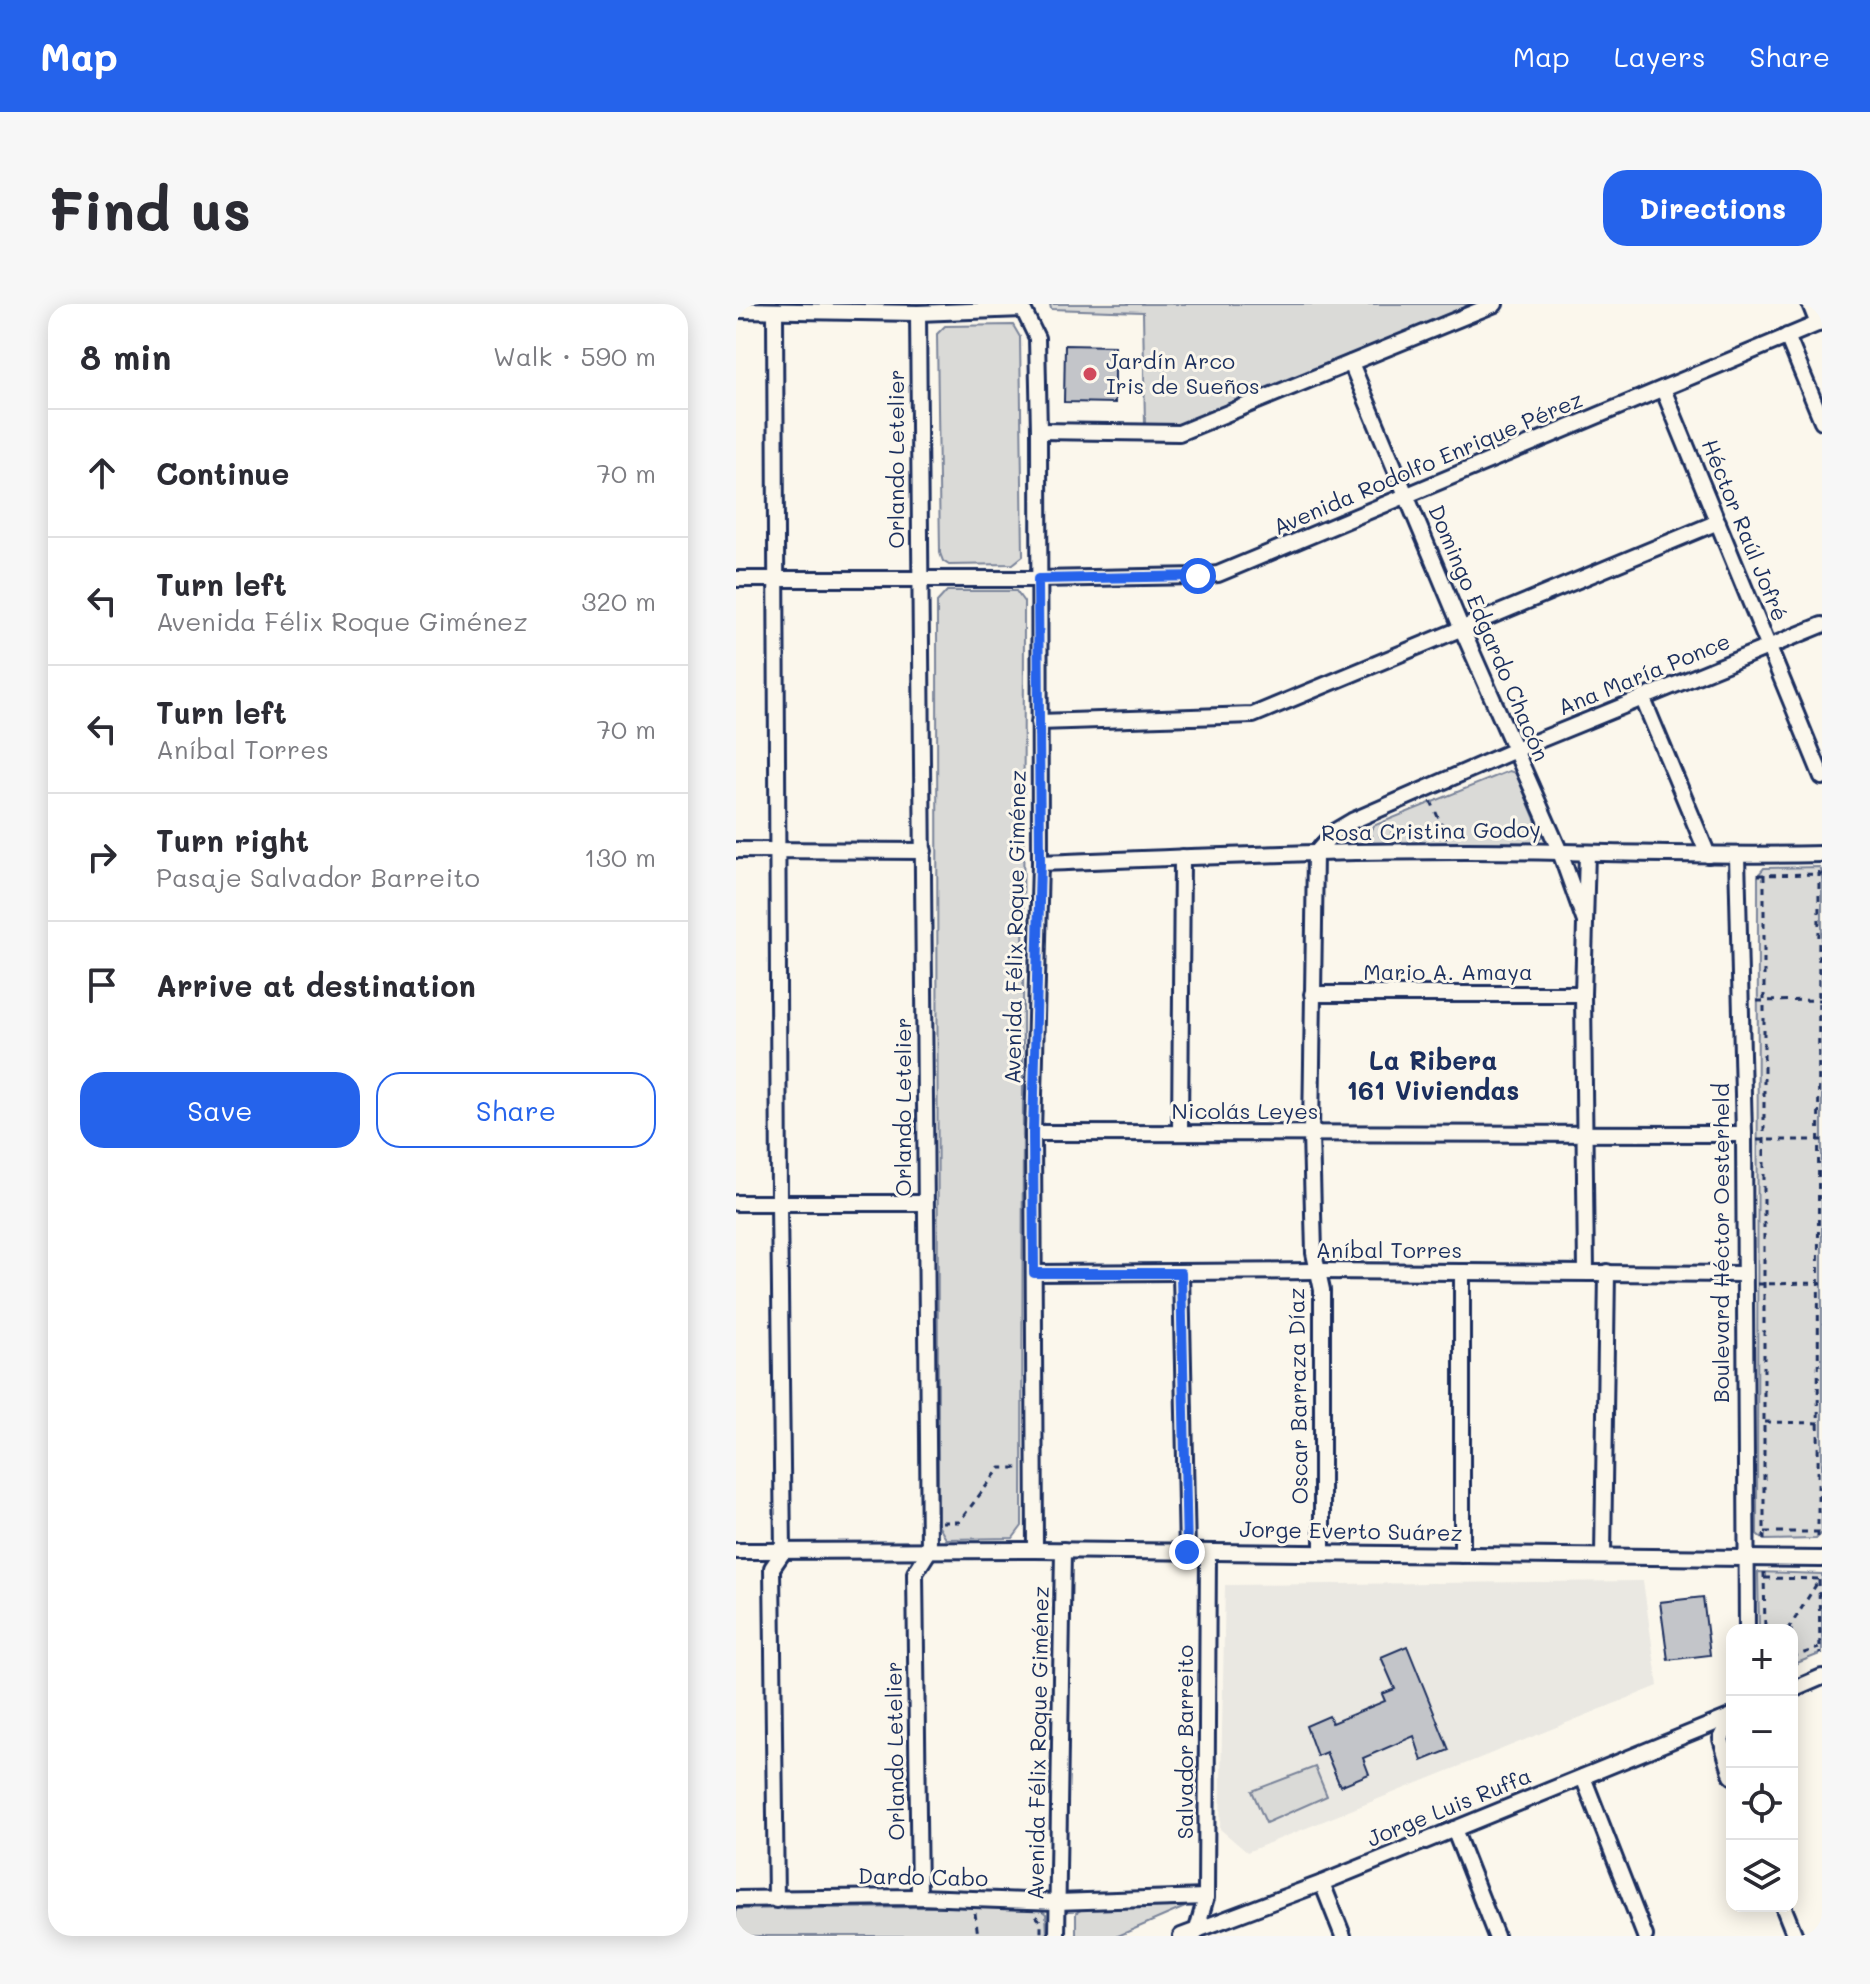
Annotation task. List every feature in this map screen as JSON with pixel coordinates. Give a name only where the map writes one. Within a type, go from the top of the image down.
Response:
[{"type":"street","points":[[1039,431],[1179,433],[1495,304]]},
{"type":"street","points":[[1810,304],[1820,323]]},
{"type":"street","points":[[742,308],[775,312],[883,308],[918,313],[1023,306]]},
{"type":"street","name":"Avenida Félix Roque Giménez","points":[[1023,306],[1037,338],[1039,431],[1040,863],[1033,1133],[1035,1550]]},
{"type":"street","points":[[775,312],[783,1552],[772,1568],[776,1900]]},
{"type":"street","name":"Orlando Letelier","points":[[918,313],[929,1551],[915,1573],[919,1897]]},
{"type":"street","name":"Avenida Rodolfo Enrique Pérez","points":[[736,579],[1038,579],[1218,574],[1820,323]]},
{"type":"street","points":[[1787,336],[1822,421]]},
{"type":"street","name":"Domingo Edgardo Chacón","points":[[1351,363],[1461,627],[1560,852],[1585,922]]},
{"type":"street","name":"Héctor Raúl Jofré","points":[[1663,389],[1822,777]]},
{"type":"street","points":[[1039,722],[1253,715],[1718,522]]},
{"type":"street","name":"Ana María Ponce","points":[[1315,854],[1335,831],[1352,821],[1515,750],[1822,625]]},
{"type":"street","points":[[1643,699],[1708,855]]},
{"type":"street","points":[[736,850],[924,851]]},
{"type":"street","name":"Rosa Cristina Godoy","points":[[1040,863],[1315,854],[1560,852],[1820,861]]},
{"type":"street","name":"Domingo Edgardo Chacón","points":[[1586,1272],[1583,994],[1587,853]]},
{"type":"street","name":"Oscar Barraza Díaz","points":[[1315,854],[1311,1133],[1317,1271],[1322,1290],[1322,1553]]},
{"type":"street","name":"Boulevard Héctor Oesterheld","points":[[1737,856],[1751,1137],[1744,1274],[1747,1624]]},
{"type":"street","points":[[1180,1132],[1182,857]]},
{"type":"street","name":"Mario A. Amaya","points":[[1312,994],[1583,994]]},
{"type":"street","name":"Nicolás Leyes","points":[[1033,1133],[1585,1132],[1751,1137]]},
{"type":"street","points":[[736,1203],[925,1203]]},
{"type":"street","points":[[1462,1272],[1462,1555]]},
{"type":"street","points":[[1603,1556],[1607,1272]]},
{"type":"street","name":"Aníbal Torres","points":[[1034,1273],[1744,1274]]},
{"type":"street","points":[[1181,1273],[1187,1552]]},
{"type":"street","name":"Avenida Félix Roque Giménez","points":[[1057,1936],[1063,1550]]},
{"type":"street","name":"Jorge Everto Suárez","points":[[736,1551],[1063,1550],[1822,1559]]},
{"type":"street","name":"Salvador Barreito","points":[[1191,1934],[1206,1897],[1208,1552]]},
{"type":"street","points":[[1798,1687],[1822,1677]]},
{"type":"street","name":"Jorge Luis Ruffa","points":[[1191,1934],[1726,1718]]},
{"type":"street","points":[[1726,1729],[1721,1739],[1726,1761]]},
{"type":"street","points":[[1583,1777],[1645,1936]]},
{"type":"street","points":[[1454,1829],[1496,1936]]},
{"type":"street","points":[[1322,1883],[1343,1936]]},
{"type":"street","name":"Dardo Cabo","points":[[736,1899],[919,1897],[1057,1902],[1206,1897]]},
{"type":"street","points":[[1785,1912],[1795,1936]]},
{"type":"path","points":[[1431,801],[1450,845]]},
{"type":"path","points":[[1367,837],[1416,829]]},
{"type":"path","points":[[1818,1537],[1820,861]]},
{"type":"path","points":[[1764,868],[1764,1540]]},
{"type":"path","points":[[1758,875],[1820,874]]},
{"type":"path","points":[[1757,1001],[1820,1000]]},
{"type":"path","points":[[1751,1137],[1763,1140],[1820,1140]]},
{"type":"path","points":[[1757,1284],[1820,1283]]},
{"type":"path","points":[[1757,1422],[1820,1423]]},
{"type":"path","points":[[938,1521],[959,1522],[1000,1468],[1021,1468]]},
{"type":"path","points":[[1757,1531],[1820,1532]]},
{"type":"path","points":[[1764,1572],[1765,1624]]},
{"type":"path","points":[[1764,1578],[1820,1580]]},
{"type":"path","points":[[1792,1624],[1820,1580]]},
{"type":"path","points":[[1820,1580],[1820,1654]]},
{"type":"path","points":[[1798,1655],[1820,1647]]},
{"type":"path","points":[[974,1913],[978,1936]]},
{"type":"shaded area","points":[[1050,304],[1472,304],[1181,424],[1145,426],[1143,312],[1051,309]]},
{"type":"shaded area","points":[[1013,325],[1020,337],[1023,556],[1013,564],[949,565],[940,553],[937,334],[945,326]]},
{"type":"shaded area","points":[[947,591],[1016,591],[1024,602],[1022,1526],[1013,1538],[946,1539],[938,1525],[937,602]]},
{"type":"shaded area","points":[[1509,771],[1516,773],[1542,836],[1533,846],[1373,845],[1367,837],[1373,826]]},
{"type":"shaded area","points":[[1819,867],[1822,871],[1822,1533],[1816,1539],[1764,1540],[1757,1534],[1758,875],[1764,868]]},
{"type":"shaded area","points":[[1758,1572],[1822,1574],[1822,1653],[1798,1663],[1798,1624],[1759,1624]]},
{"type":"shaded area","points":[[1643,1581],[1658,1686],[1247,1852],[1220,1829],[1225,1585]]},
{"type":"shaded area","points":[[1315,1767],[1327,1796],[1266,1823],[1252,1791]]},
{"type":"shaded area","points":[[1036,1906],[1046,1914],[1047,1936],[736,1936],[736,1909]]},
{"type":"shaded area","points":[[1086,1907],[1185,1907],[1118,1936],[1076,1936],[1076,1913]]},
{"type":"building","name":"Jardín Arco Iris de Sueños","points":[[1065,345],[1115,346],[1115,403],[1064,402]]},
{"type":"building","points":[[1703,1597],[1710,1655],[1668,1660],[1660,1602]]},
{"type":"building","points":[[1407,1646],[1449,1750],[1422,1761],[1414,1736],[1363,1758],[1369,1774],[1340,1786],[1326,1752],[1317,1756],[1306,1726],[1329,1716],[1332,1723],[1385,1701],[1382,1694],[1395,1689],[1381,1657]]},
{"type":"place","name":"Jardín Arco Iris de Sueños","points":[[1090,374]]},
{"type":"district","name":"La Ribera 161 Viviendas","points":[[1433,1076]]},
{"type":"route","points":[[1187,1552],[1181,1273],[1034,1273],[1033,1133],[1040,863],[1038,579],[1198,576]]}]
